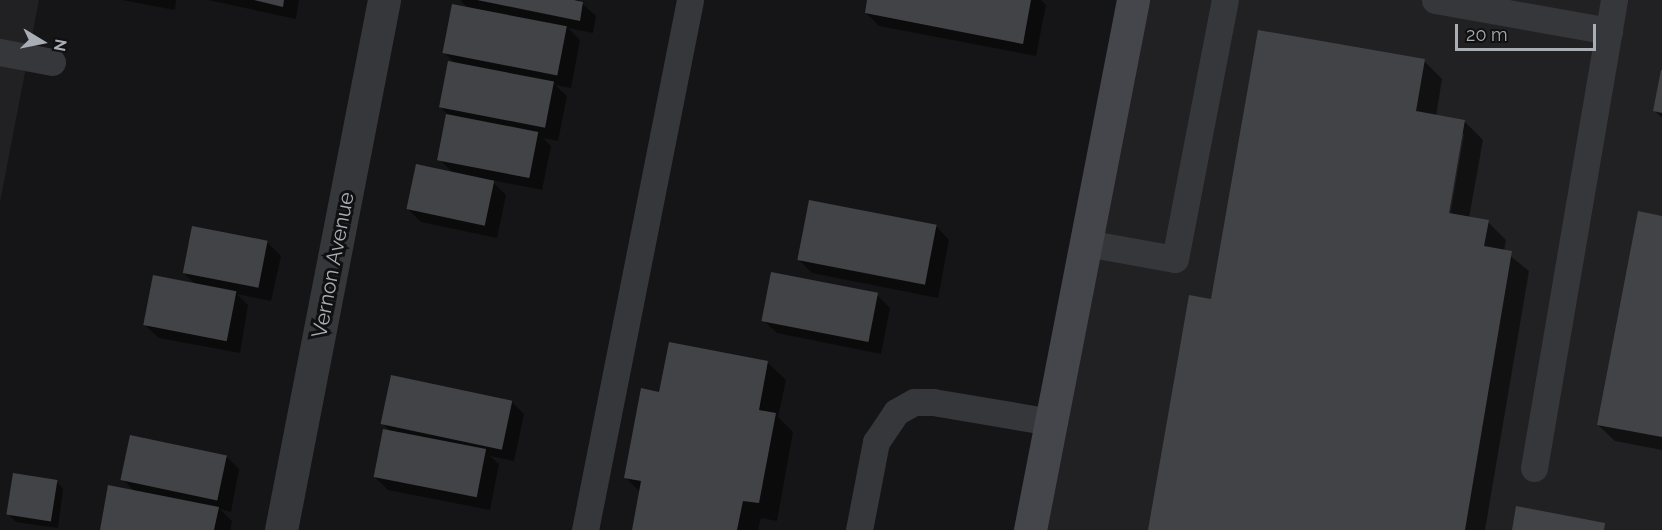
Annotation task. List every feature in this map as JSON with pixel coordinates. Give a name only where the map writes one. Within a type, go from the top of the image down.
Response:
[{"type":"main road","points":[[1030,530],[1133,0]]},
{"type":"street","name":"Vernon Avenue","points":[[281,530],[384,0]]},
{"type":"lane","points":[[585,530],[690,0]]},
{"type":"lane","points":[[1086,243],[1175,259],[1225,0]]},
{"type":"lane","points":[[1435,0],[1609,31]]},
{"type":"lane","points":[[1533,468],[1614,0]]},
{"type":"lane","points":[[0,52],[52,62]]},
{"type":"lane","points":[[859,530],[876,442],[896,412],[914,402],[933,402],[1051,422]]},
{"type":"shaded area","points":[[0,0],[39,0],[0,202]]},
{"type":"shaded area","points":[[1149,0],[1662,0],[1662,530],[1045,530]]},
{"type":"building","points":[[254,0],[284,0],[283,7]]},
{"type":"building","points":[[477,0],[574,0],[583,2],[580,21]]},
{"type":"building","points":[[867,0],[1031,0],[1023,44],[865,13]]},
{"type":"building","points":[[452,4],[567,26],[557,75],[442,53]]},
{"type":"building","points":[[1258,30],[1425,59],[1416,111],[1465,120],[1449,213],[1489,220],[1484,246],[1512,251],[1465,530],[1148,530],[1189,295],[1211,299]]},
{"type":"building","points":[[448,61],[554,82],[545,128],[439,107]]},
{"type":"building","points":[[1662,70],[1662,113],[1653,111]]},
{"type":"building","points":[[446,114],[538,132],[529,178],[437,160]]},
{"type":"building","points":[[416,164],[494,181],[485,226],[406,209]]},
{"type":"building","points":[[809,200],[937,225],[925,285],[797,260]]},
{"type":"building","points":[[1638,211],[1662,216],[1662,437],[1597,425]]},
{"type":"building","points":[[192,226],[268,241],[258,288],[183,273]]},
{"type":"building","points":[[771,272],[878,293],[868,342],[761,321]]},
{"type":"building","points":[[153,275],[236,291],[227,341],[143,325]]},
{"type":"building","points":[[669,342],[768,361],[759,410],[776,413],[759,503],[743,501],[737,530],[632,530],[641,481],[624,478],[641,388],[659,392]]},
{"type":"building","points":[[391,375],[512,401],[502,450],[381,424]]},
{"type":"building","points":[[383,429],[486,449],[477,497],[374,477]]},
{"type":"building","points":[[130,435],[227,456],[217,501],[120,480]]},
{"type":"building","points":[[13,473],[57,480],[51,522],[6,514]]},
{"type":"building","points":[[108,485],[219,507],[214,530],[100,530]]},
{"type":"building","points":[[1516,506],[1605,523],[1604,530],[1512,530]]}]
